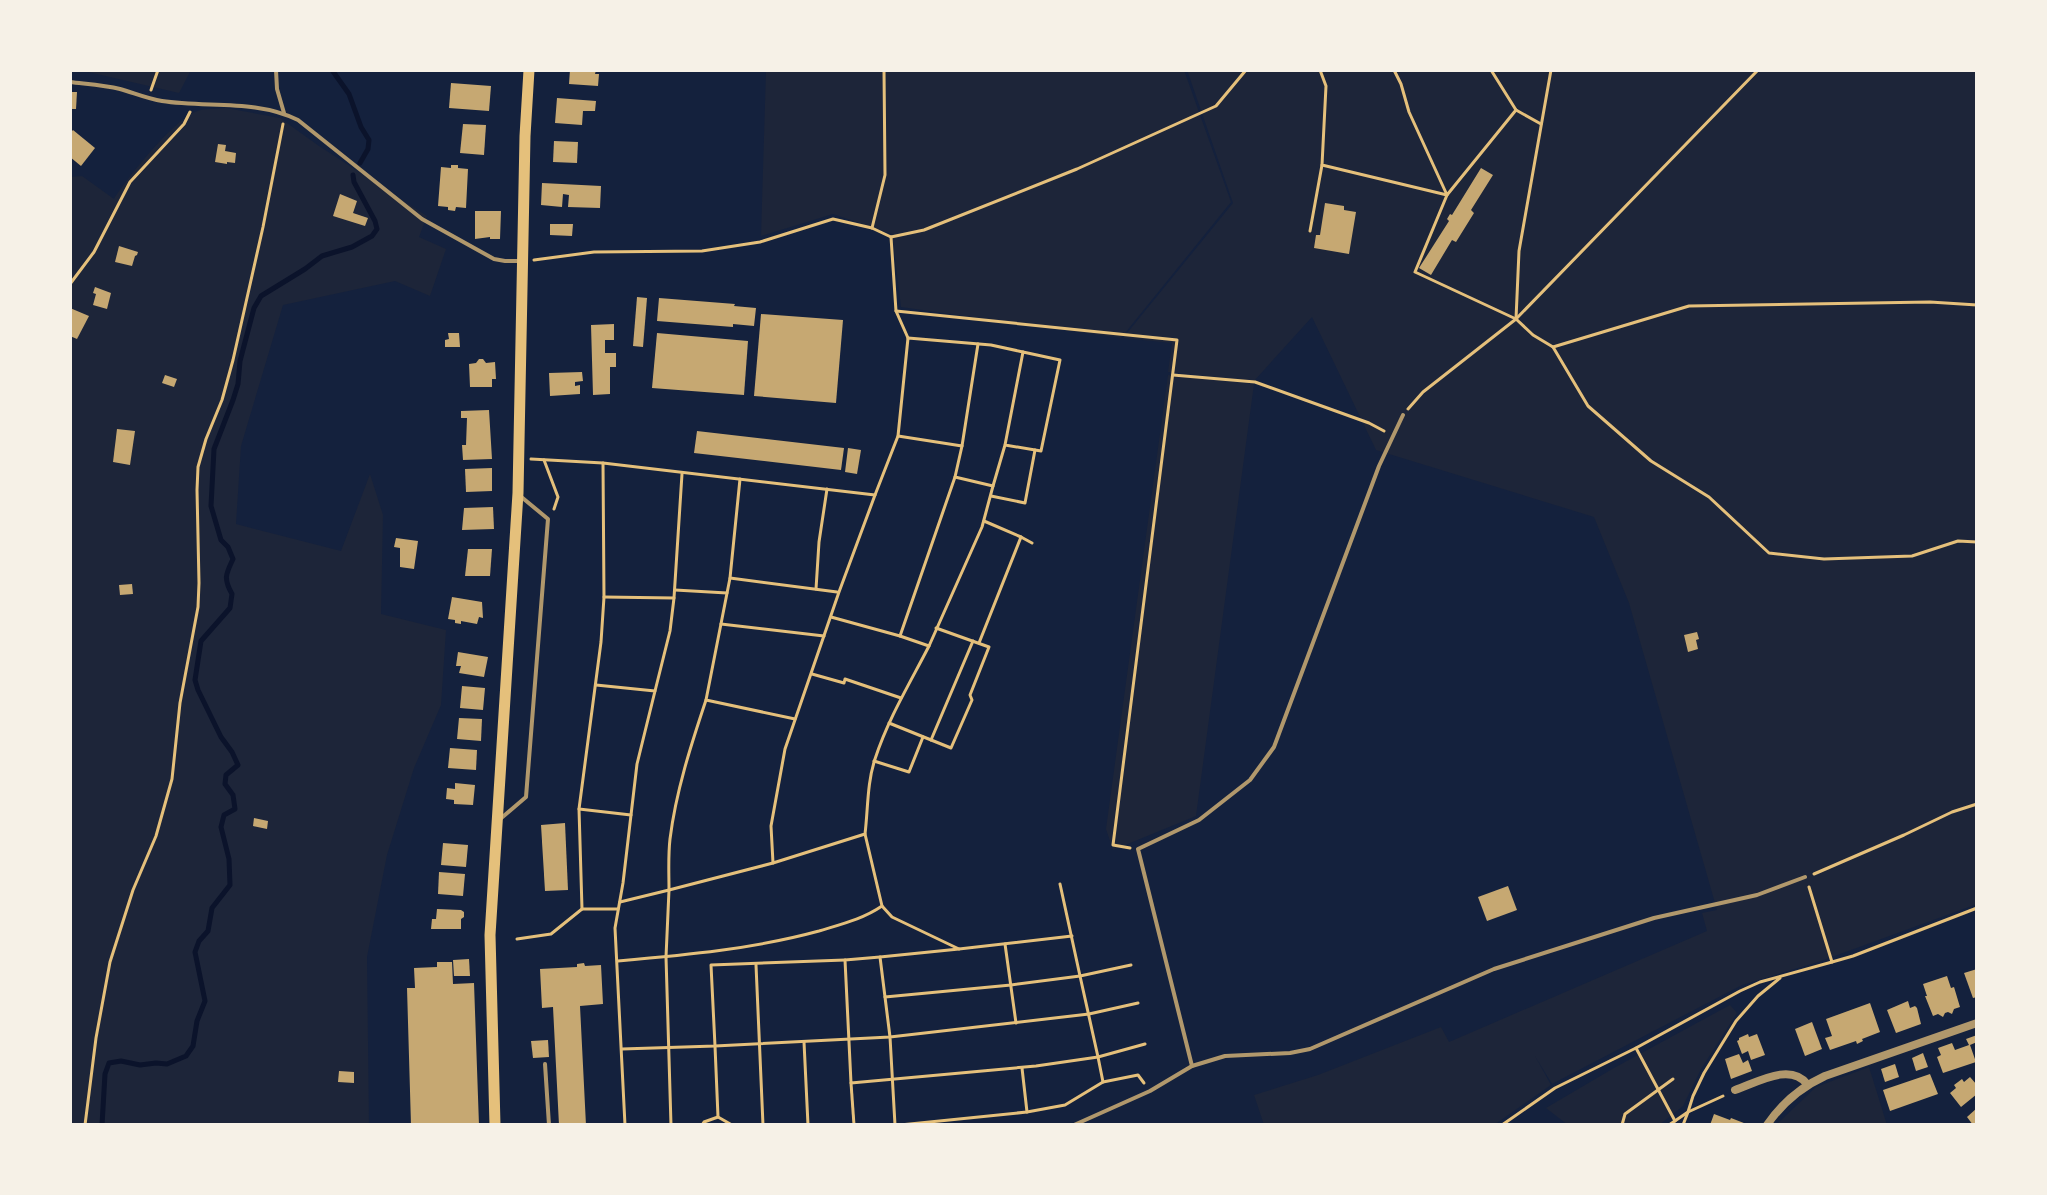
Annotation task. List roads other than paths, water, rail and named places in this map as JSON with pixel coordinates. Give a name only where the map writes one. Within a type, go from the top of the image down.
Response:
[{"type":"main road","points":[[495,1125],[490,935],[518,493],[529,70]]},
{"type":"street","points":[[1767,1125],[1807,1084],[1977,1023]]},
{"type":"street","points":[[1735,1090],[1780,1074],[1792,1073],[1807,1084]]},
{"type":"lane","points":[[276,70],[277,89],[284,113]]},
{"type":"lane","points":[[70,82],[116,88],[159,101],[194,105],[225,104],[284,113],[298,120],[422,219],[494,259],[522,261]]},
{"type":"lane","points":[[1192,1066],[1138,849],[1199,820],[1250,780],[1274,747],[1379,466],[1403,415]]},
{"type":"lane","points":[[498,822],[526,797],[548,519],[518,493]]},
{"type":"lane","points":[[1074,1125],[1150,1091],[1192,1066],[1225,1056],[1310,1049],[1521,959],[1667,914],[1757,895],[1805,877]]},
{"type":"lane","points":[[545,1064],[549,1125]]},
{"type":"waterway","points":[[332,70],[349,94],[369,140],[360,163]]},
{"type":"waterway","points":[[102,1125],[105,1074],[109,1063],[167,1064],[186,1056],[193,1046],[197,1021],[205,1001],[195,952],[208,931],[212,908],[230,885],[229,859],[221,827],[224,815],[235,809],[233,795],[225,784],[226,775],[238,765],[221,737],[195,680],[201,641],[230,608],[232,594],[226,576],[233,559],[221,540],[211,506],[214,449],[238,384],[240,361],[254,308],[261,296],[322,256],[352,247],[372,236],[377,229],[353,175]]}]
